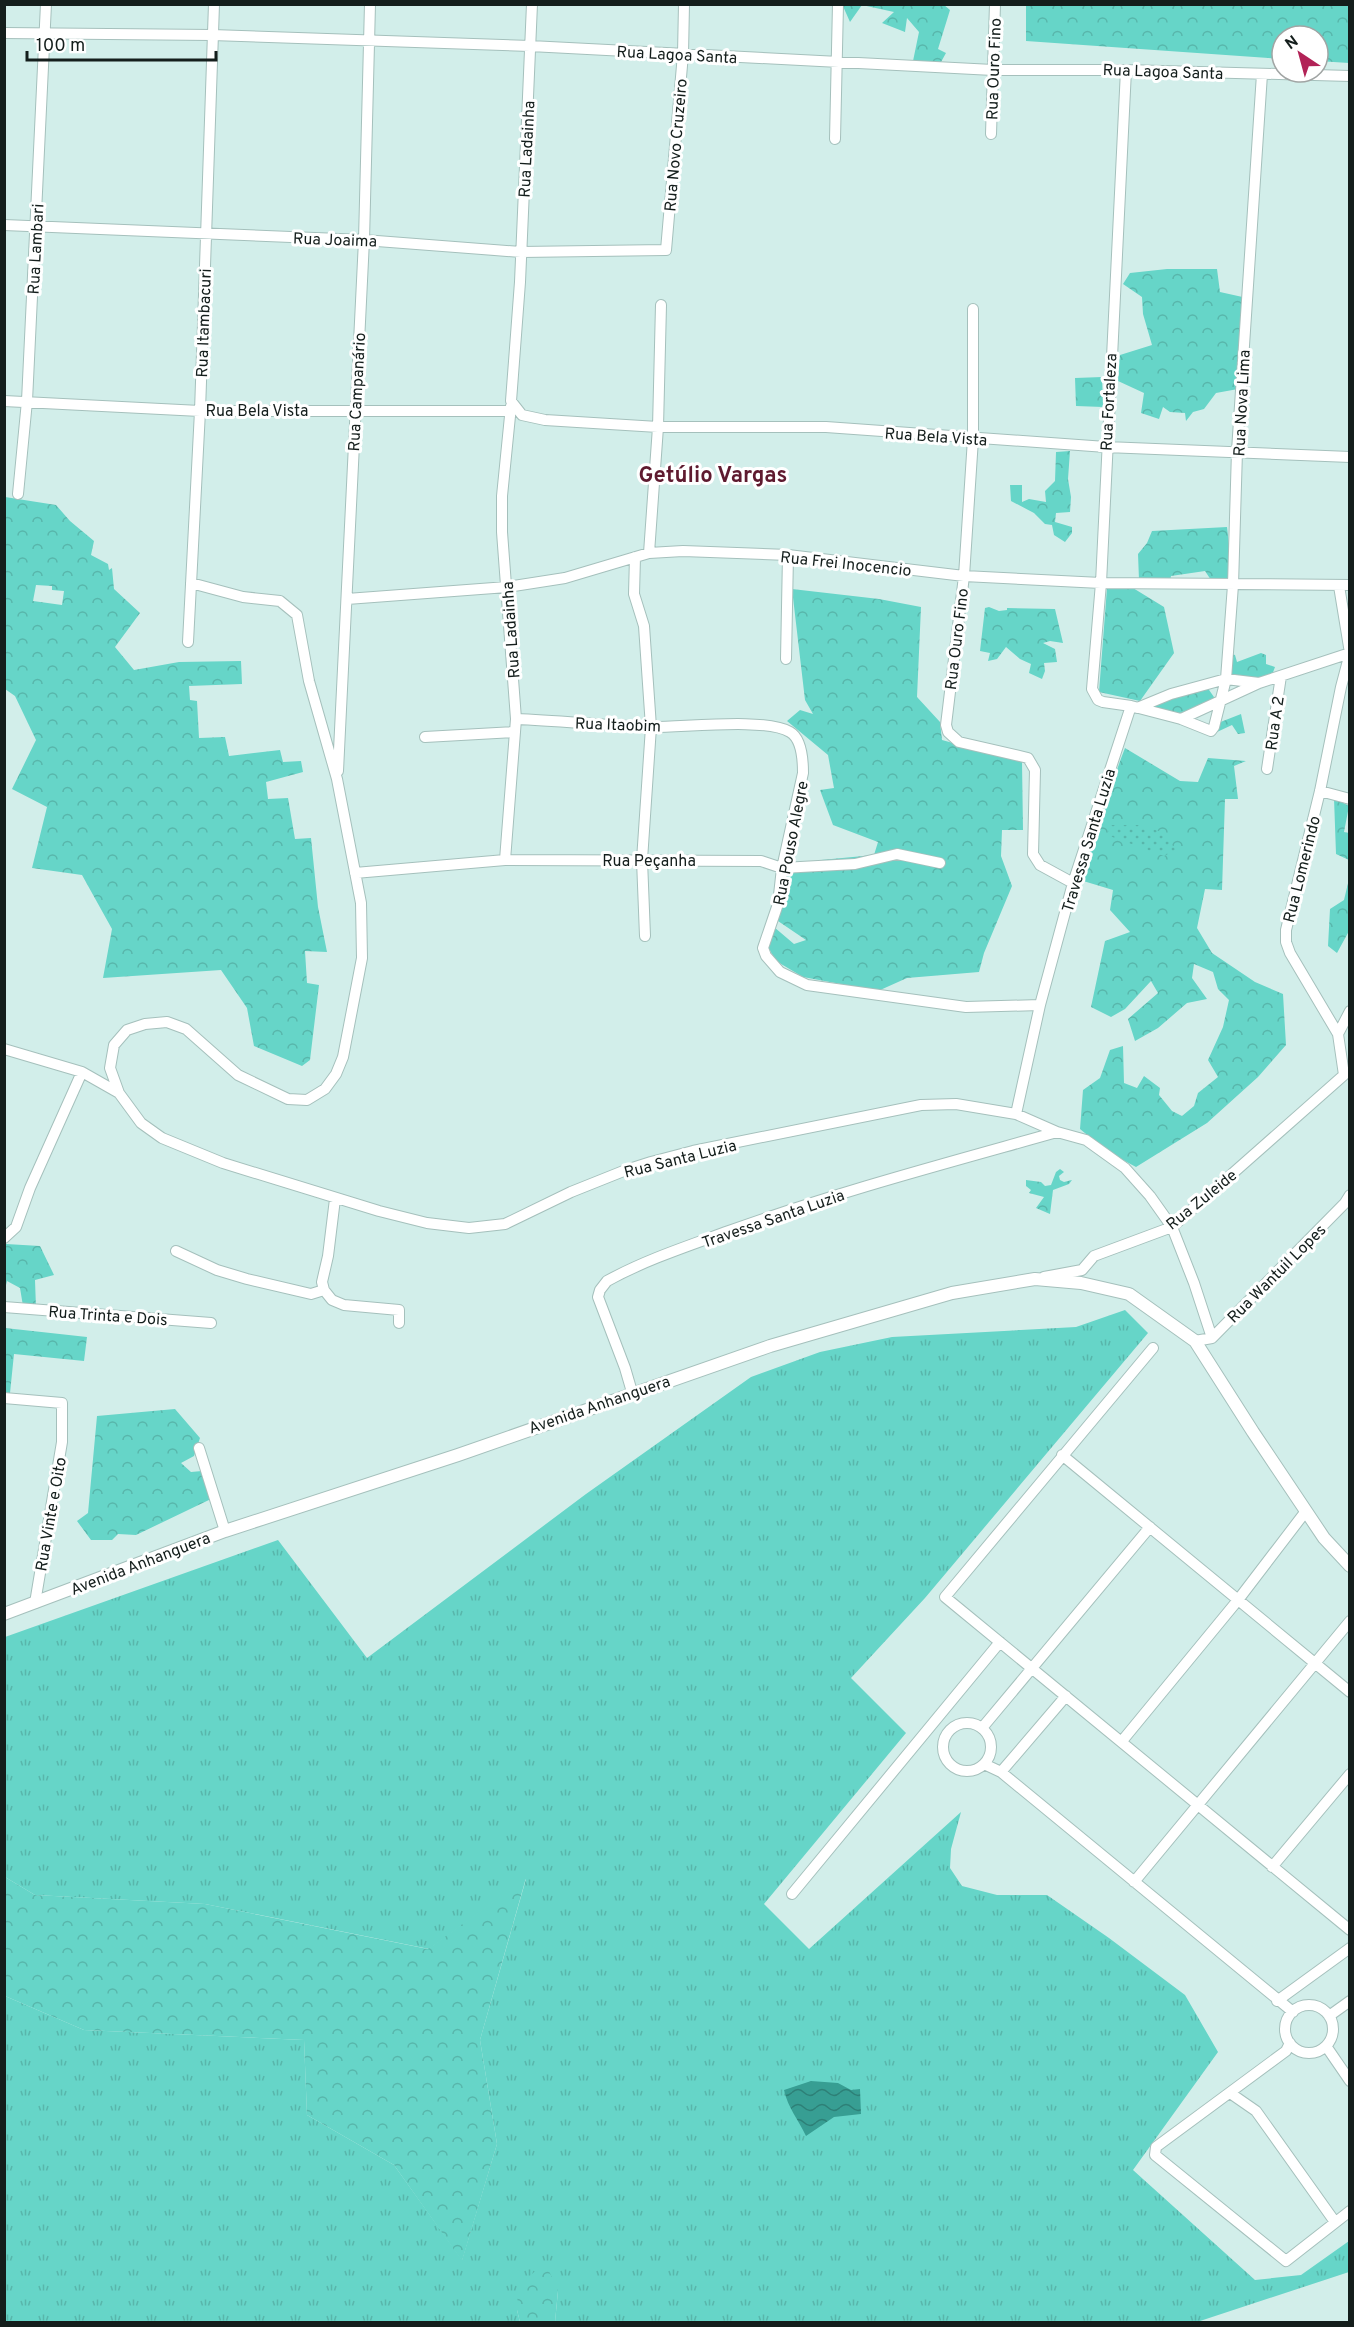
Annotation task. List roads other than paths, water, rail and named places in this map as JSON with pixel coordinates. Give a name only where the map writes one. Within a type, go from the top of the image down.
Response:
[{"type":"street","name":"Rua Lambari","points":[[18,494],[27,401],[46,4]]},
{"type":"street","name":"Rua Itambacuri","points":[[188,642],[200,411],[214,4]]},
{"type":"street","name":"Rua Campanário","points":[[337,779],[364,240],[370,4]]},
{"type":"street","name":"Rua Ladainha","points":[[505,860],[516,719],[502,496],[511,406],[521,252],[532,4]]},
{"type":"street","name":"Rua Novo Cruzeiro","points":[[666,250],[683,54],[684,4]]},
{"type":"street","points":[[835,139],[838,4]]},
{"type":"street","name":"Rua Ouro Fino","points":[[991,134],[995,4]]},
{"type":"street","name":"Rua Lagoa Santa","points":[[4,33],[212,35],[531,46],[993,70],[1126,70],[1350,76]]},
{"type":"street","name":"Rua Fortaleza","points":[[1126,70],[1101,583],[1092,689],[1098,700],[1134,707]]},
{"type":"street","name":"Rua Nova Lima","points":[[1181,719],[1209,731],[1213,730],[1226,679],[1233,585],[1237,451],[1262,74]]},
{"type":"street","name":"Rua Joaima","points":[[4,225],[364,240],[521,252],[666,250]]},
{"type":"street","points":[[649,553],[658,427],[661,305]]},
{"type":"street","name":"Rua Ouro Fino","points":[[973,309],[973,439],[964,576],[946,726],[948,732],[959,742],[1028,758],[1032,761],[1035,770],[1033,854],[1046,869],[1073,883]]},
{"type":"street","name":"Rua Bela Vista","points":[[4,401],[200,411],[511,406],[522,415],[545,420],[658,427],[826,427],[1106,447],[1350,457]]},
{"type":"street","name":"Rua Frei Inocencio","points":[[347,598],[507,587],[566,578],[649,553],[683,551],[788,555],[964,576],[1101,583],[1344,586]]},
{"type":"street","points":[[786,658],[788,555]]},
{"type":"street","points":[[635,557],[634,594],[644,626],[651,727],[642,860],[645,936]]},
{"type":"street","name":"Rua Campanário","points":[[119,1093],[110,1068],[114,1045],[127,1030],[145,1024],[167,1022],[186,1029],[238,1075],[288,1099],[307,1100],[325,1089],[336,1074],[343,1057],[362,958],[361,903],[337,779],[309,681],[297,615],[280,601],[243,597],[191,583]]},
{"type":"street","points":[[1134,707],[1181,719],[1259,683],[1350,653],[1344,586]]},
{"type":"street","name":"Rua Lomerindo","points":[[1347,1078],[1338,1034],[1290,952],[1286,942],[1286,930],[1345,686],[1350,653]]},
{"type":"street","name":"Rua A 2","points":[[1267,769],[1281,676]]},
{"type":"street","points":[[1134,707],[1226,679],[1259,683]]},
{"type":"street","name":"Travessa Santa Luzia","points":[[1016,1114],[1040,1005],[1073,883],[1134,707]]},
{"type":"street","name":"Rua Itaobim","points":[[516,719],[651,727],[720,724]]},
{"type":"street","name":"Rua Pouso Alegre","points":[[720,724],[776,726],[792,732],[804,760],[782,868],[778,904],[763,948],[773,964],[788,977],[807,985],[966,1007],[1040,1005]]},
{"type":"street","points":[[425,737],[514,732]]},
{"type":"street","points":[[1320,791],[1350,799]]},
{"type":"street","name":"Rua Peçanha","points":[[355,873],[505,860],[761,861],[782,868],[855,864],[897,854],[940,863]]},
{"type":"street","points":[[1338,1034],[1350,1011]]},
{"type":"street","name":"Rua Santa Luzia","points":[[4,1049],[82,1072],[119,1093],[141,1123],[162,1138],[223,1163],[335,1199],[427,1223],[469,1228],[505,1224],[571,1192],[626,1170],[693,1151],[921,1105],[956,1104],[1016,1114],[1057,1132],[1086,1140],[1125,1168],[1150,1196],[1172,1227],[1187,1263],[1212,1338]]},
{"type":"street","points":[[4,1238],[16,1227],[30,1188],[82,1072]]},
{"type":"street","name":"Rua Zuleide","points":[[1035,1279],[1082,1270],[1094,1256],[1172,1227],[1347,1078]]},
{"type":"street","name":"Travessa Santa Luzia","points":[[632,1392],[598,1297],[607,1281],[773,1215],[1057,1132]]},
{"type":"street","points":[[335,1199],[328,1256],[322,1282],[324,1290],[332,1300],[344,1305],[399,1310],[399,1323]]},
{"type":"street","name":"Rua Wantuil Lopes","points":[[1212,1338],[1348,1202]]},
{"type":"street","points":[[176,1251],[217,1270],[247,1280],[311,1294],[324,1290]]},
{"type":"street","name":"Avenida Anhanguera","points":[[4,1614],[225,1531],[458,1455],[632,1392],[770,1346],[952,1293],[1035,1279],[1081,1283],[1129,1294],[1195,1341]]},
{"type":"street","name":"Rua Trinta e Dois","points":[[4,1307],[211,1323]]},
{"type":"street","points":[[1212,1338],[1195,1341],[1324,1538],[1350,1566]]},
{"type":"street","points":[[1153,1348],[945,1597],[1350,1930]]},
{"type":"street","name":"Rua Vinte e Oito","points":[[4,1398],[62,1403],[62,1442],[35,1603]]},
{"type":"street","points":[[199,1448],[225,1531]]},
{"type":"street","points":[[1062,1455],[1350,1692]]},
{"type":"street","points":[[1122,1741],[1238,1600],[1306,1511]]},
{"type":"street","points":[[982,1728],[1150,1527]]},
{"type":"street","points":[[1134,1882],[1350,1621]]},
{"type":"street","points":[[792,1894],[1000,1642]]},
{"type":"street","points":[[1001,1772],[1066,1696]]},
{"type":"street","points":[[937,1718],[951,1730]]},
{"type":"street","points":[[963,1724],[982,1728],[990,1739],[988,1759],[984,1764],[972,1770],[965,1771],[953,1766],[945,1755],[947,1735],[951,1730],[963,1724]]},
{"type":"street","points":[[984,1764],[1001,1772],[1276,2001],[1293,2012]]},
{"type":"street","points":[[1272,1867],[1350,1774]]},
{"type":"street","points":[[1276,2001],[1350,1948]]},
{"type":"street","points":[[1329,2016],[1350,2001]]},
{"type":"street","points":[[1305,2006],[1312,2006],[1329,2016],[1333,2028],[1330,2041],[1326,2046],[1307,2053],[1290,2043],[1286,2024],[1293,2012],[1305,2006]]},
{"type":"street","points":[[1290,2043],[1286,2051],[1156,2147],[1155,2155],[1286,2261],[1350,2211]]},
{"type":"street","points":[[1326,2046],[1350,2080]]},
{"type":"street","points":[[1230,2093],[1256,2111],[1335,2222]]},
{"type":"water","points":[[811,2081],[838,2083],[851,2090],[860,2089],[861,2114],[834,2117],[806,2136],[784,2090]]},
{"type":"district","name":"Getúlio Vargas","points":[[713,474]]}]
